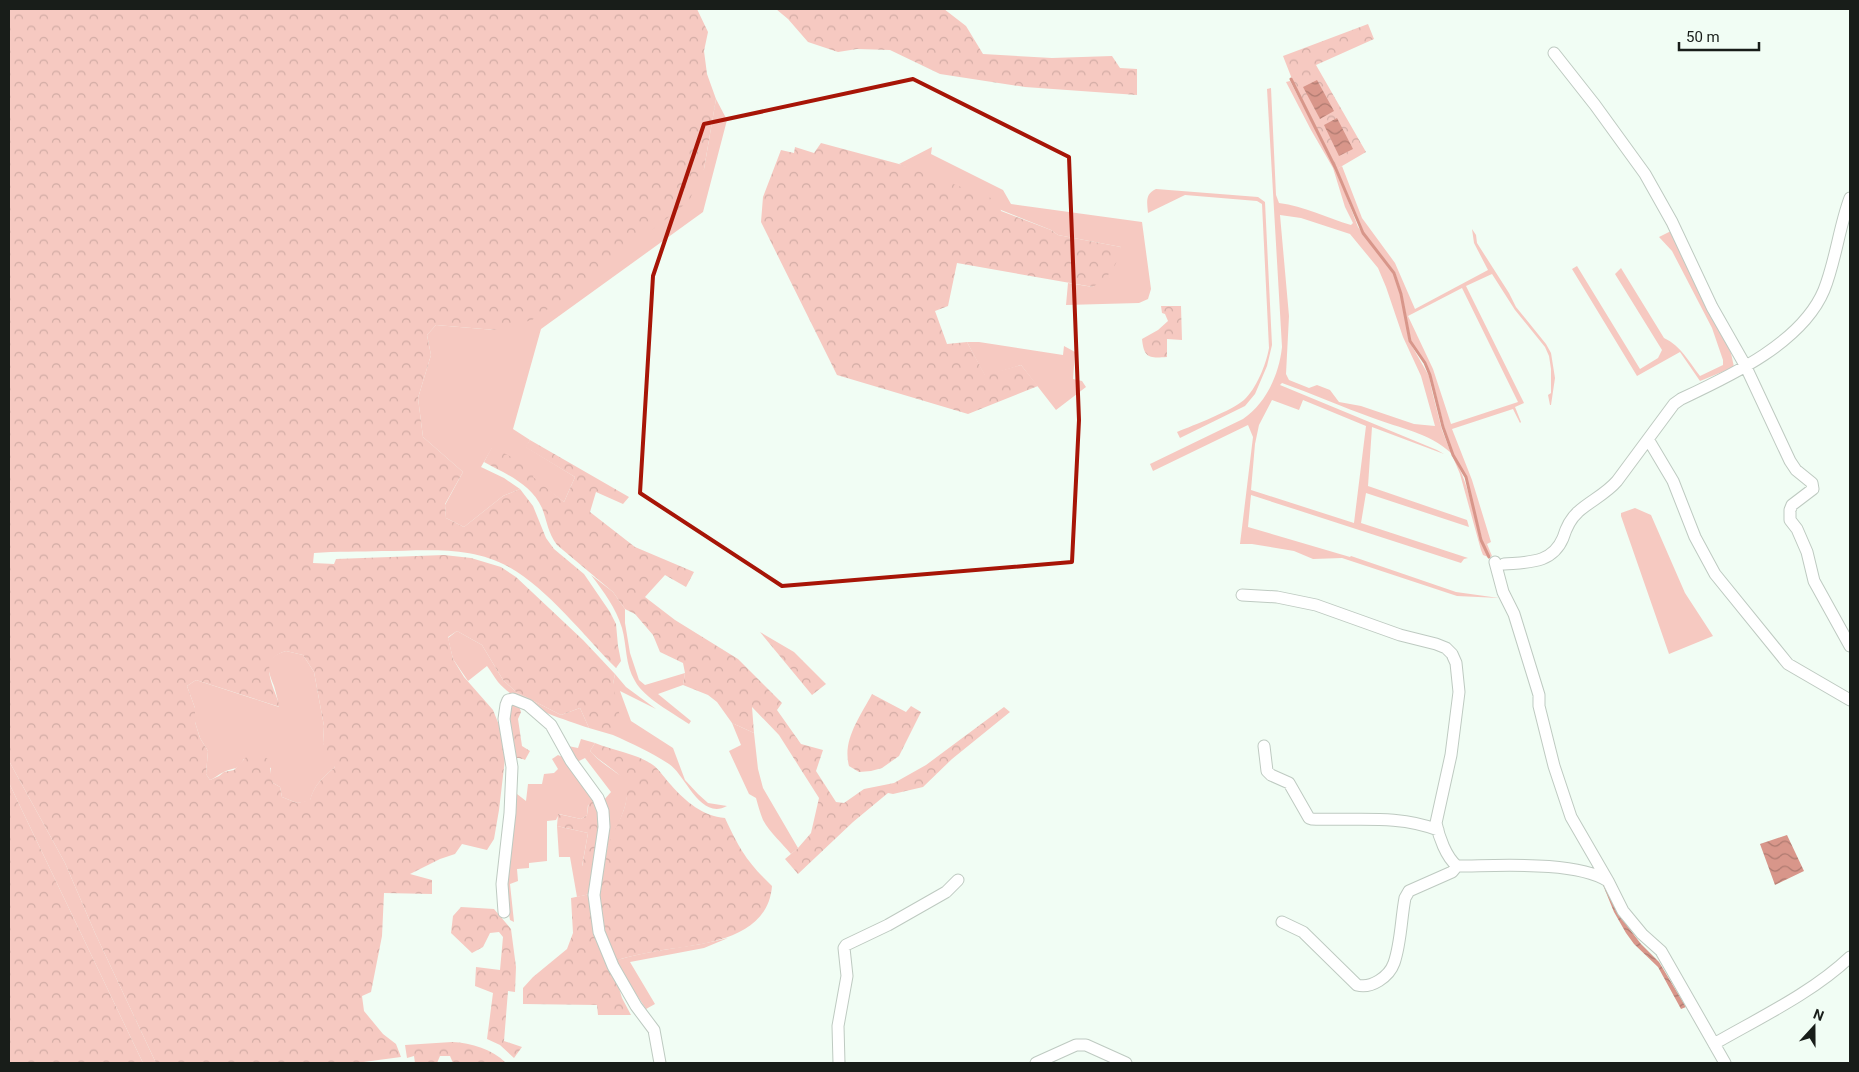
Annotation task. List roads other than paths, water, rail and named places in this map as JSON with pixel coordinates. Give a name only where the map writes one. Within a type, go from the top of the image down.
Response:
[{"type":"street","points":[[1554,53],[1595,105],[1645,174],[1672,222],[1712,307],[1745,365],[1790,461],[1796,470],[1812,483],[1813,488],[1792,505],[1790,520],[1797,529],[1807,552],[1814,581],[1850,646]]},
{"type":"street","points":[[1725,1063],[1661,951],[1642,934],[1623,911],[1571,817],[1554,766],[1539,706],[1539,694],[1514,614],[1503,592],[1500,563],[1540,561],[1548,558],[1561,542],[1573,517],[1609,490],[1634,460],[1666,413],[1681,399],[1770,352],[1785,340],[1816,305],[1827,280],[1850,198]]},
{"type":"street","points":[[1648,439],[1673,481],[1695,537],[1715,574],[1788,664],[1850,700]]},
{"type":"street","points":[[1242,595],[1277,597],[1316,605],[1400,635],[1446,648],[1452,654],[1456,663],[1459,692],[1451,755],[1437,815],[1438,830],[1452,862],[1457,866],[1560,868],[1579,871],[1608,881]]},
{"type":"street","points":[[504,912],[502,884],[510,812],[512,767],[504,719],[506,704],[508,700],[513,699],[528,705],[551,725],[571,761],[598,798],[604,827],[594,895],[599,932],[613,966],[636,1006],[654,1030],[660,1063]]},
{"type":"street","points":[[1264,746],[1267,771],[1271,775],[1289,783],[1309,818],[1378,818],[1438,830]]},
{"type":"street","points":[[1282,922],[1303,932],[1357,985],[1364,987],[1372,985],[1386,974],[1394,964],[1405,898],[1409,891],[1452,872],[1457,866]]},
{"type":"street","points":[[839,1063],[838,1026],[847,976],[844,948],[855,939],[888,926],[946,892],[958,880]]},
{"type":"street","points":[[1714,1044],[1802,994],[1850,957]]},
{"type":"street","points":[[1036,1063],[1076,1045],[1086,1045],[1126,1063]]},
{"type":"water","points":[[1317,80],[1334,111],[1320,119],[1303,87]]},
{"type":"water","points":[[1337,118],[1353,149],[1339,156],[1324,125]]},
{"type":"water","points":[[1787,835],[1804,871],[1775,885],[1760,844]]},
{"type":"water","points":[[1603,885],[1606,886],[1628,927],[1641,944],[1659,962],[1686,1007],[1681,1009],[1658,967],[1634,944],[1626,933],[1614,912]]},
{"type":"waterway","points":[[1291,79],[1336,169],[1363,233],[1394,273],[1401,294],[1410,341],[1425,363],[1430,375],[1443,427],[1453,455],[1466,477],[1481,540],[1489,557]]}]
